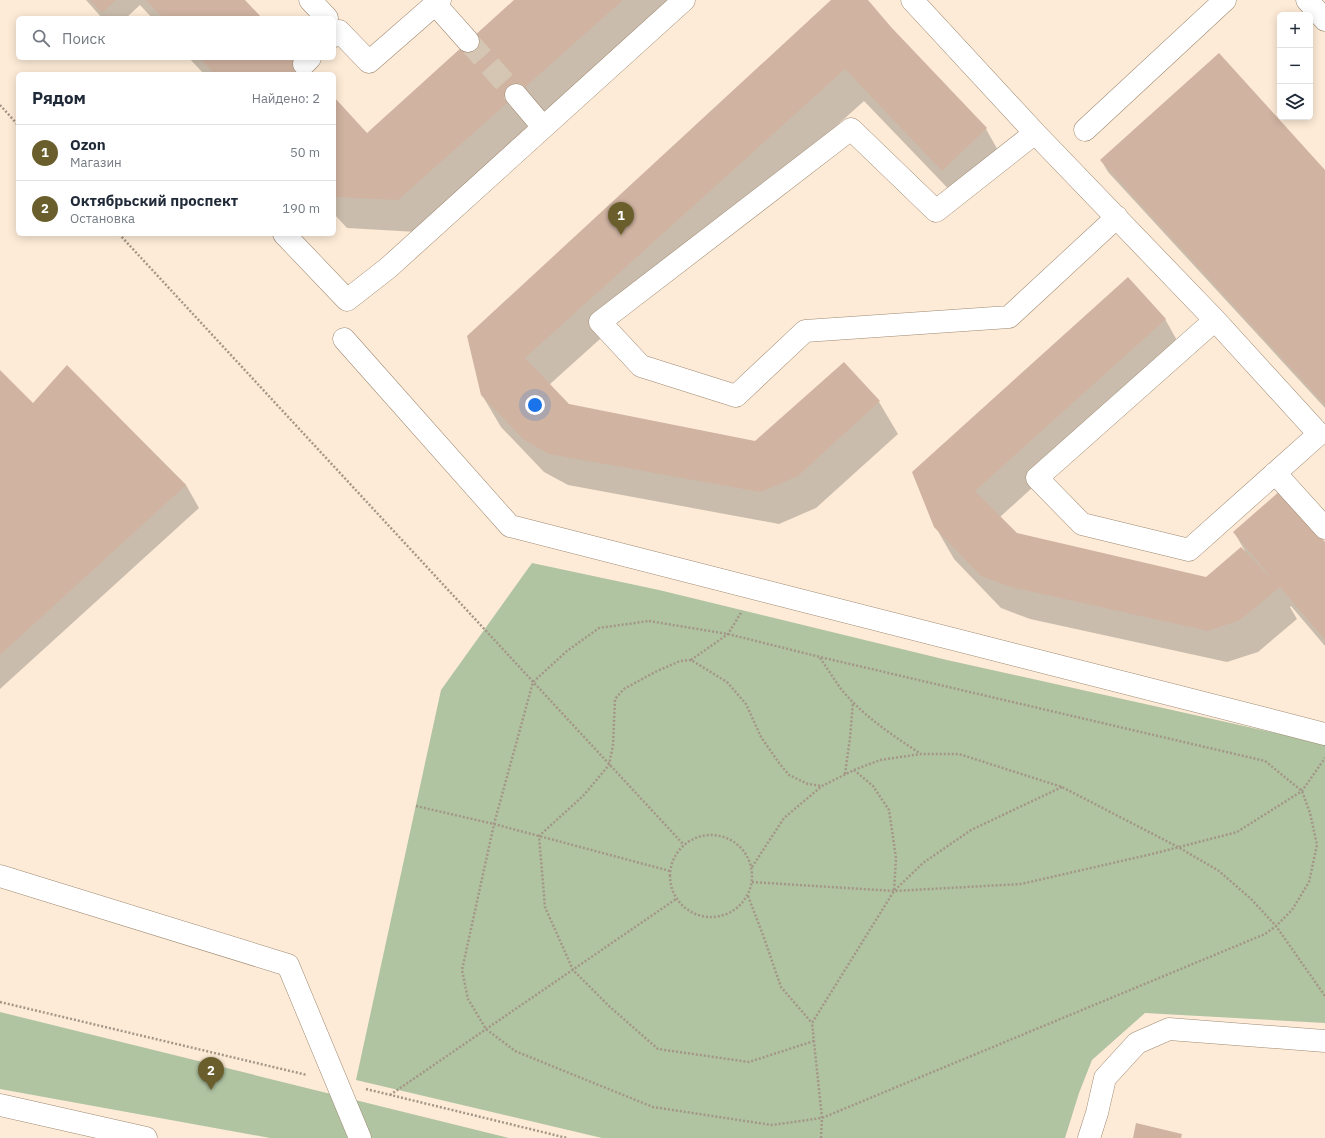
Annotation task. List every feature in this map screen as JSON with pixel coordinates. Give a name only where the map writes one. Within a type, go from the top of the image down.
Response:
[{"type":"street","points":[[310,0],[324,16]]},
{"type":"street","points":[[286,236],[347,300],[388,268],[684,0]]},
{"type":"street","points":[[912,0],[1035,133],[1215,320],[1319,434],[1189,550],[1082,524],[1037,478],[1215,320]]},
{"type":"street","points":[[1085,130],[1225,0]]},
{"type":"street","points":[[1307,0],[1325,20]]},
{"type":"street","points":[[336,30],[369,62],[437,2],[468,41]]},
{"type":"street","points":[[516,95],[543,127]]},
{"type":"street","points":[[1035,133],[936,211],[851,130],[600,322],[641,366],[736,396],[805,331],[1009,317],[1117,217]]},
{"type":"street","points":[[344,339],[510,526],[1325,734]]},
{"type":"street","points":[[1275,473],[1325,528]]},
{"type":"street","points":[[0,876],[288,965],[360,1138]]},
{"type":"street","points":[[1089,1138],[1106,1078],[1137,1042],[1169,1029],[1325,1041]]},
{"type":"street","points":[[0,1105],[146,1138]]},
{"type":"path","points":[[0,105],[16,123]]},
{"type":"path","points":[[121,236],[684,845]]},
{"type":"path","points":[[539,836],[584,796],[609,765],[613,746],[615,699],[624,689],[655,672],[680,661],[691,660],[728,634],[756,589]]},
{"type":"path","points":[[649,621],[728,634],[820,657],[1265,761],[1302,791],[1310,813],[1317,844],[1309,882],[1292,910],[1276,926],[1265,934],[822,1118],[772,1125],[653,1107],[515,1051],[486,1029],[468,999],[462,970],[494,824],[533,682],[567,651],[599,628],[649,621]]},
{"type":"path","points":[[820,657],[841,688],[853,701],[885,731],[920,754]]},
{"type":"path","points":[[691,660],[727,682],[746,704],[761,737],[779,763],[790,775],[808,784],[822,786]]},
{"type":"path","points":[[845,775],[853,701]]},
{"type":"path","points":[[752,868],[784,818],[822,786],[854,770],[880,760],[920,754],[959,754],[1062,787],[1178,847],[1219,871],[1251,899],[1276,926],[1325,996]]},
{"type":"path","points":[[752,882],[894,891],[1021,884],[1152,854],[1237,832],[1302,791],[1325,758]]},
{"type":"path","points":[[854,770],[873,786],[889,810],[896,858],[894,891]]},
{"type":"path","points":[[812,1022],[894,891],[923,863],[971,830],[1062,787]]},
{"type":"path","points":[[416,806],[494,824],[670,870]]},
{"type":"path","points":[[710,834],[724,836],[737,843],[746,854],[752,868],[752,882],[748,896],[739,907],[727,915],[713,918],[698,916],[692,913],[676,899],[671,885],[670,870],[674,857],[684,845],[696,838],[710,834]]},
{"type":"path","points":[[539,836],[545,907],[573,970],[610,1007],[658,1049],[749,1062],[814,1041]]},
{"type":"path","points":[[748,896],[763,934],[781,988],[812,1022],[822,1118],[821,1138]]},
{"type":"path","points":[[390,1095],[676,899]]},
{"type":"path","points":[[0,1002],[567,1138]]},
{"type":"green space","points":[[532,563],[659,590],[947,660],[1325,744],[1325,1023],[1145,1013],[1092,1060],[1079,1093],[1065,1138],[602,1138],[356,1080],[441,690]]},
{"type":"green space","points":[[0,1012],[509,1138],[270,1138],[0,1089]]},
{"type":"building","points":[[90,0],[116,0],[102,13]]},
{"type":"building","points":[[146,0],[245,0],[260,16],[161,16]]},
{"type":"building","points":[[514,0],[623,0],[398,200],[336,197],[336,99],[367,133]]},
{"type":"building","points":[[831,0],[868,0],[891,27],[987,128],[942,171],[845,69],[525,358],[569,404],[755,441],[844,362],[880,401],[798,476],[760,492],[549,454],[524,440],[481,395],[467,336]]},
{"type":"building","points":[[1219,53],[1277,117],[1277,120],[1280,120],[1325,170],[1325,405],[1100,160]]},
{"type":"building","points":[[202,60],[300,60],[311,72],[212,72]]},
{"type":"building","points":[[1128,277],[1166,319],[975,491],[1017,533],[1206,577],[1241,547],[1275,582],[1233,532],[1281,490],[1325,542],[1325,640],[1280,587],[1240,620],[1208,631],[1011,587],[981,576],[934,527],[912,472]]},
{"type":"building","points":[[67,365],[186,485],[0,655],[0,370],[33,403]]},
{"type":"building","points":[[1136,1123],[1182,1134],[1181,1138],[1133,1138]]},
{"type":"tunnel","points":[[468,41],[516,95]]},
{"type":"place","name":"Ozon","points":[[621,235]]},
{"type":"place","name":"Октябрьский проспект","points":[[211,1090]]}]
